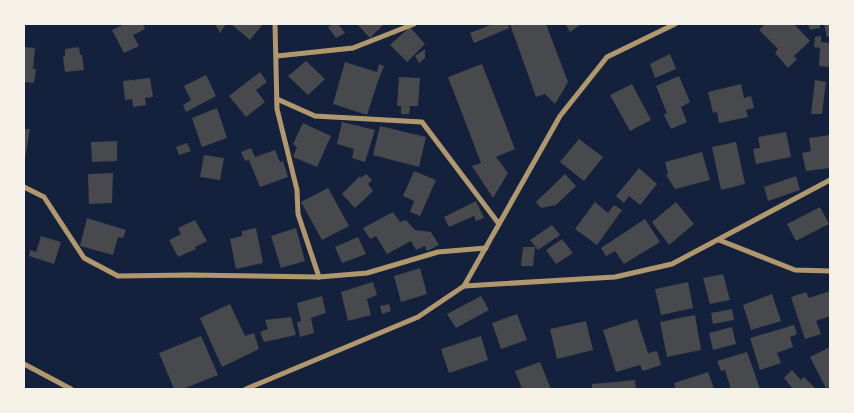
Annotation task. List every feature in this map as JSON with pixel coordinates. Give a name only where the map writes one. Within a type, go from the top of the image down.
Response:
[{"type":"street","points":[[275,24],[277,109],[296,190],[298,214],[319,277]]},
{"type":"street","points":[[277,56],[353,48],[414,24]]},
{"type":"street","points":[[246,389],[418,317],[464,286],[560,116],[607,57],[675,24]]},
{"type":"street","points":[[277,99],[315,116],[422,122],[499,224]]},
{"type":"street","points":[[464,286],[615,277],[672,264],[830,180]]},
{"type":"street","points":[[24,187],[44,197],[84,258],[118,276],[319,277],[367,273],[438,252],[486,248]]},
{"type":"street","points":[[719,240],[795,270],[830,271]]},
{"type":"street","points":[[24,364],[71,389]]},
{"type":"building","points":[[125,24],[143,24],[145,29],[133,35],[139,46],[124,53],[112,30]]},
{"type":"building","points":[[215,24],[226,24],[220,33]]},
{"type":"building","points":[[231,24],[263,24],[250,40]]},
{"type":"building","points":[[338,24],[345,33],[336,38],[328,27]]},
{"type":"building","points":[[357,24],[384,24],[370,38]]},
{"type":"building","points":[[493,24],[508,24],[509,28],[474,43],[470,33]]},
{"type":"building","points":[[510,24],[546,24],[568,82],[555,104],[545,94],[536,97]]},
{"type":"building","points":[[565,24],[581,24],[570,32]]},
{"type":"building","points":[[765,24],[794,24],[810,41],[794,56],[797,59],[788,68],[775,53],[778,49],[759,30]]},
{"type":"building","points":[[808,24],[820,24],[820,28],[810,30]]},
{"type":"building","points":[[824,24],[830,24],[830,37],[827,37]]},
{"type":"building","points":[[410,27],[425,44],[407,62],[390,45]]},
{"type":"building","points":[[821,36],[821,42],[830,43],[830,67],[819,66],[820,48],[814,47],[815,37]]},
{"type":"building","points":[[24,47],[35,48],[33,69],[36,69],[34,83],[24,82]]},
{"type":"building","points":[[79,47],[84,70],[65,72],[63,57],[65,56],[65,49]]},
{"type":"building","points":[[425,49],[425,58],[419,63],[415,56]]},
{"type":"building","points":[[670,54],[676,69],[655,78],[650,64]]},
{"type":"building","points":[[306,61],[325,79],[308,95],[288,76]]},
{"type":"building","points":[[345,62],[377,72],[379,64],[384,66],[367,115],[333,104]]},
{"type":"building","points":[[482,64],[515,149],[496,157],[508,173],[493,198],[472,166],[481,163],[448,77]]},
{"type":"building","points":[[260,72],[267,82],[256,90],[265,102],[246,117],[229,96]]},
{"type":"building","points":[[206,75],[216,96],[186,112],[183,105],[191,100],[184,86]]},
{"type":"building","points":[[679,76],[690,102],[681,107],[687,122],[671,129],[664,115],[667,113],[656,86]]},
{"type":"building","points":[[399,77],[420,78],[418,106],[410,106],[409,114],[401,114],[401,106],[397,106]]},
{"type":"building","points":[[150,78],[153,97],[145,98],[146,105],[133,107],[132,99],[125,100],[123,81]]},
{"type":"building","points":[[815,80],[826,82],[822,114],[811,114]]},
{"type":"building","points":[[632,84],[651,120],[630,131],[610,95]]},
{"type":"building","points":[[741,84],[744,98],[751,96],[754,108],[746,110],[748,117],[719,123],[717,112],[713,113],[708,92]]},
{"type":"building","points":[[217,108],[227,138],[202,147],[192,118]]},
{"type":"building","points":[[342,122],[375,130],[365,162],[352,158],[354,149],[337,144]]},
{"type":"building","points":[[303,123],[331,136],[317,167],[293,157],[297,147],[293,144]]},
{"type":"building","points":[[380,126],[426,137],[419,167],[373,155]]},
{"type":"building","points":[[24,129],[30,129],[25,158],[24,158]]},
{"type":"building","points":[[786,132],[791,157],[756,164],[753,149],[760,148],[758,137]]},
{"type":"building","points":[[830,135],[830,168],[806,171],[802,153],[811,151],[809,138]]},
{"type":"building","points":[[579,139],[603,157],[584,181],[560,162]]},
{"type":"building","points":[[117,141],[117,161],[92,162],[91,142]]},
{"type":"building","points":[[736,142],[745,184],[721,190],[712,147]]},
{"type":"building","points":[[187,143],[191,151],[179,155],[176,147]]},
{"type":"building","points":[[251,148],[255,157],[275,150],[280,162],[283,161],[288,177],[260,187],[249,160],[245,161],[241,152]]},
{"type":"building","points":[[702,152],[710,180],[675,189],[666,175],[668,174],[665,162]]},
{"type":"building","points":[[204,155],[224,158],[220,180],[200,177]]},
{"type":"building","points":[[639,168],[657,184],[640,205],[629,196],[624,203],[616,196]]},
{"type":"building","points":[[414,171],[436,180],[420,216],[410,212],[414,201],[403,196]]},
{"type":"building","points":[[113,173],[112,203],[89,204],[88,174]]},
{"type":"building","points":[[366,174],[372,180],[368,184],[373,191],[355,208],[342,194],[360,176],[361,178]]},
{"type":"building","points":[[565,174],[576,186],[556,205],[541,208],[536,202]]},
{"type":"building","points":[[796,176],[800,190],[768,201],[764,187]]},
{"type":"building","points":[[328,188],[349,226],[322,240],[301,202]]},
{"type":"building","points":[[476,201],[484,218],[476,221],[474,216],[449,227],[444,217]]},
{"type":"building","points":[[595,202],[608,213],[614,205],[622,210],[597,245],[575,229]]},
{"type":"building","points":[[676,202],[694,224],[669,245],[652,222]]},
{"type":"building","points":[[820,207],[829,224],[796,241],[787,224]]},
{"type":"building","points":[[393,212],[400,222],[406,220],[415,230],[431,232],[439,245],[427,251],[425,246],[416,250],[411,241],[387,254],[376,236],[370,239],[363,228]]},
{"type":"building","points":[[87,218],[126,230],[123,238],[118,237],[113,255],[80,246]]},
{"type":"building","points":[[645,219],[660,242],[624,264],[615,251],[606,256],[601,248]]},
{"type":"building","points":[[195,220],[207,241],[195,247],[196,249],[178,257],[169,240],[181,234],[178,228]]},
{"type":"building","points":[[552,225],[560,235],[538,250],[530,240]]},
{"type":"building","points":[[256,228],[263,263],[236,269],[230,239],[242,236],[242,231]]},
{"type":"building","points":[[296,228],[305,261],[281,268],[271,236]]},
{"type":"building","points":[[41,236],[61,242],[54,264],[29,256],[30,250],[36,252]]},
{"type":"building","points":[[358,237],[366,254],[342,263],[335,247]]},
{"type":"building","points":[[562,239],[573,253],[556,264],[546,250]]},
{"type":"building","points":[[523,247],[535,247],[533,266],[521,266]]},
{"type":"building","points":[[420,268],[427,294],[401,302],[394,276]]},
{"type":"building","points":[[723,274],[730,300],[710,304],[703,278]]},
{"type":"building","points":[[373,282],[377,295],[367,299],[371,315],[348,321],[341,292]]},
{"type":"building","points":[[688,282],[693,308],[661,315],[655,289]]},
{"type":"building","points":[[830,291],[830,316],[816,321],[821,334],[805,339],[791,297],[806,292],[809,298]]},
{"type":"building","points":[[772,294],[781,321],[751,330],[743,305]]},
{"type":"building","points":[[322,296],[326,313],[311,318],[314,333],[300,337],[297,322],[301,321],[297,303]]},
{"type":"building","points":[[481,296],[489,310],[456,328],[447,314]]},
{"type":"building","points":[[230,304],[245,336],[254,333],[259,349],[222,367],[200,318]]},
{"type":"building","points":[[389,304],[391,311],[382,314],[380,306]]},
{"type":"building","points":[[732,309],[734,320],[713,324],[711,313]]},
{"type":"building","points":[[517,314],[527,340],[501,349],[492,323]]},
{"type":"building","points":[[695,315],[701,350],[667,357],[660,322]]},
{"type":"building","points":[[291,317],[296,335],[264,342],[260,332],[268,329],[265,320]]},
{"type":"building","points":[[637,319],[648,353],[657,351],[661,365],[643,371],[640,365],[616,372],[603,330]]},
{"type":"building","points":[[586,321],[593,350],[557,359],[550,329]]},
{"type":"building","points":[[794,325],[797,334],[790,337],[793,347],[777,353],[781,363],[760,370],[750,338]]},
{"type":"building","points":[[732,327],[736,344],[713,350],[709,333]]},
{"type":"building","points":[[201,336],[218,375],[183,389],[174,389],[159,353]]},
{"type":"building","points":[[481,336],[488,360],[449,373],[441,349]]},
{"type":"building","points":[[830,347],[830,386],[826,388],[810,357]]},
{"type":"building","points":[[747,352],[760,389],[731,389],[725,370],[721,371],[717,361]]},
{"type":"building","points":[[540,362],[551,389],[522,389],[515,371]]},
{"type":"building","points":[[792,370],[801,380],[804,377],[815,388],[791,389],[784,378]]},
{"type":"building","points":[[708,372],[714,389],[676,389],[674,383]]},
{"type":"building","points":[[635,380],[636,389],[592,389],[592,384]]}]
